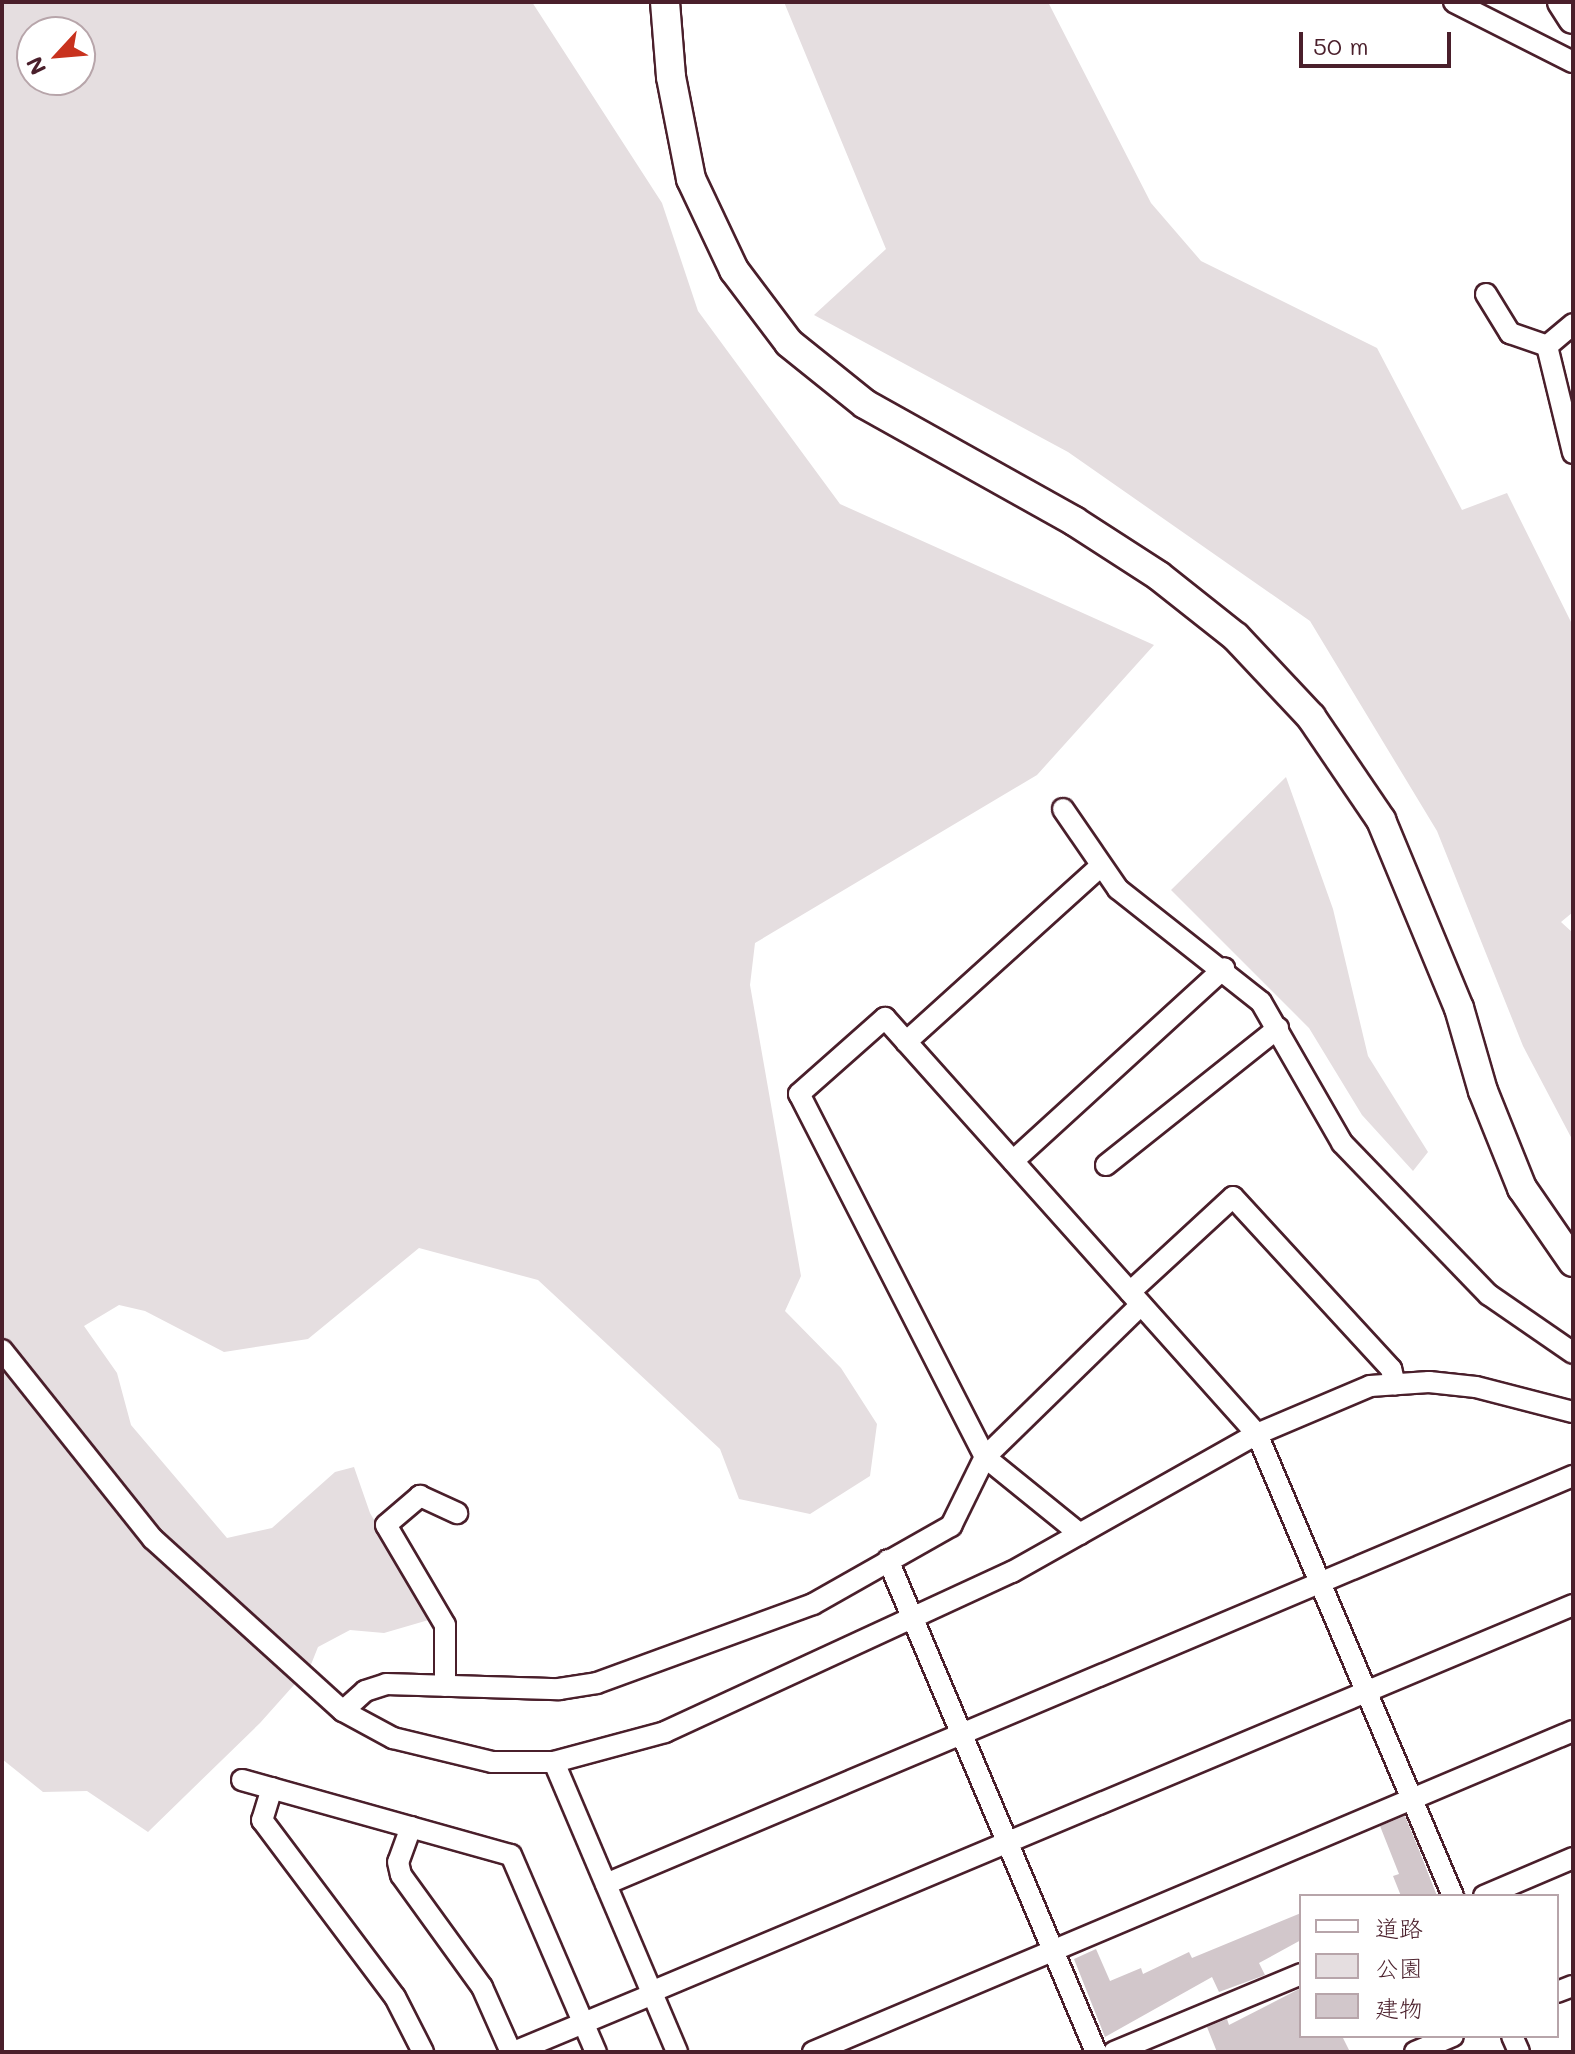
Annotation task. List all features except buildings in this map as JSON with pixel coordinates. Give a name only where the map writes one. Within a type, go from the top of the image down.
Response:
[{"type":"street","points":[[665,2],[671,77],[691,179],[734,270],[789,343],[865,404],[1074,521],[1159,576],[1236,637],[1311,717],[1381,820],[1459,1008],[1483,1091],[1522,1188],[1573,1262]]},
{"type":"street","points":[[1454,2],[1573,62]]},
{"type":"street","points":[[1562,2],[1573,19]]},
{"type":"street","points":[[1486,294],[1510,333],[1547,346]]},
{"type":"street","points":[[1547,346],[1573,324]]},
{"type":"street","points":[[1547,346],[1573,453]]},
{"type":"street","points":[[1063,809],[1118,889],[1224,968],[1278,1028],[1342,1143],[1489,1295],[1573,1353]]},
{"type":"street","points":[[906,1042],[1100,867]]},
{"type":"street","points":[[1013,1161],[1224,968]]},
{"type":"street","points":[[1080,1534],[985,1457],[799,1094],[885,1018],[1257,1434],[1452,1894]]},
{"type":"street","points":[[1106,1165],[1278,1028]]},
{"type":"street","points":[[343,1711],[365,1691],[386,1684],[559,1689],[597,1683],[813,1604],[951,1526],[985,1457],[1233,1197],[1391,1369],[1395,1384]]},
{"type":"street","points":[[2,1350],[153,1539],[343,1711],[393,1738],[492,1762],[554,1762],[665,1732],[912,1618],[1080,1534],[1307,1409],[1395,1384],[1476,1387],[1573,1412]]},
{"type":"street","points":[[606,1884],[1573,1476]]},
{"type":"street","points":[[445,1686],[445,1625],[386,1525],[420,1496],[457,1513]]},
{"type":"street","points":[[888,1560],[1096,2052]]},
{"type":"street","points":[[411,1827],[398,1862],[401,1875],[482,1987],[513,2052],[1573,1605]]},
{"type":"street","points":[[813,2052],[1573,1731]]},
{"type":"street","points":[[554,1762],[677,2052]]},
{"type":"street","points":[[242,1780],[511,1855],[596,2052]]},
{"type":"street","points":[[272,1788],[262,1820],[395,1997],[423,2052]]},
{"type":"street","points":[[1489,1894],[1573,1858]]},
{"type":"street","points":[[1114,2052],[1299,1975]]},
{"type":"street","points":[[1415,2052],[1448,2038]]},
{"type":"green space","points":[[2,2],[532,2],[662,203],[698,311],[840,504],[1154,645],[1037,775],[755,943],[750,985],[801,1276],[785,1311],[841,1368],[877,1424],[870,1476],[810,1514],[739,1499],[720,1449],[538,1280],[419,1248],[308,1339],[224,1352],[145,1311],[119,1305],[84,1326],[117,1373],[131,1425],[227,1538],[272,1528],[335,1472],[354,1467],[370,1513],[432,1619],[384,1633],[350,1630],[318,1647],[310,1667],[260,1723],[148,1832],[87,1791],[43,1792],[2,1759]]},
{"type":"green space","points":[[784,2],[1048,2],[1151,203],[1201,261],[1377,348],[1462,510],[1507,493],[1573,626],[1573,912],[1561,922],[1573,933],[1573,1141],[1523,1046],[1437,831],[1310,621],[1068,452],[814,315],[886,249]]},
{"type":"green space","points":[[1286,777],[1333,909],[1368,1056],[1428,1152],[1413,1171],[1362,1115],[1309,1028],[1171,890]]}]
